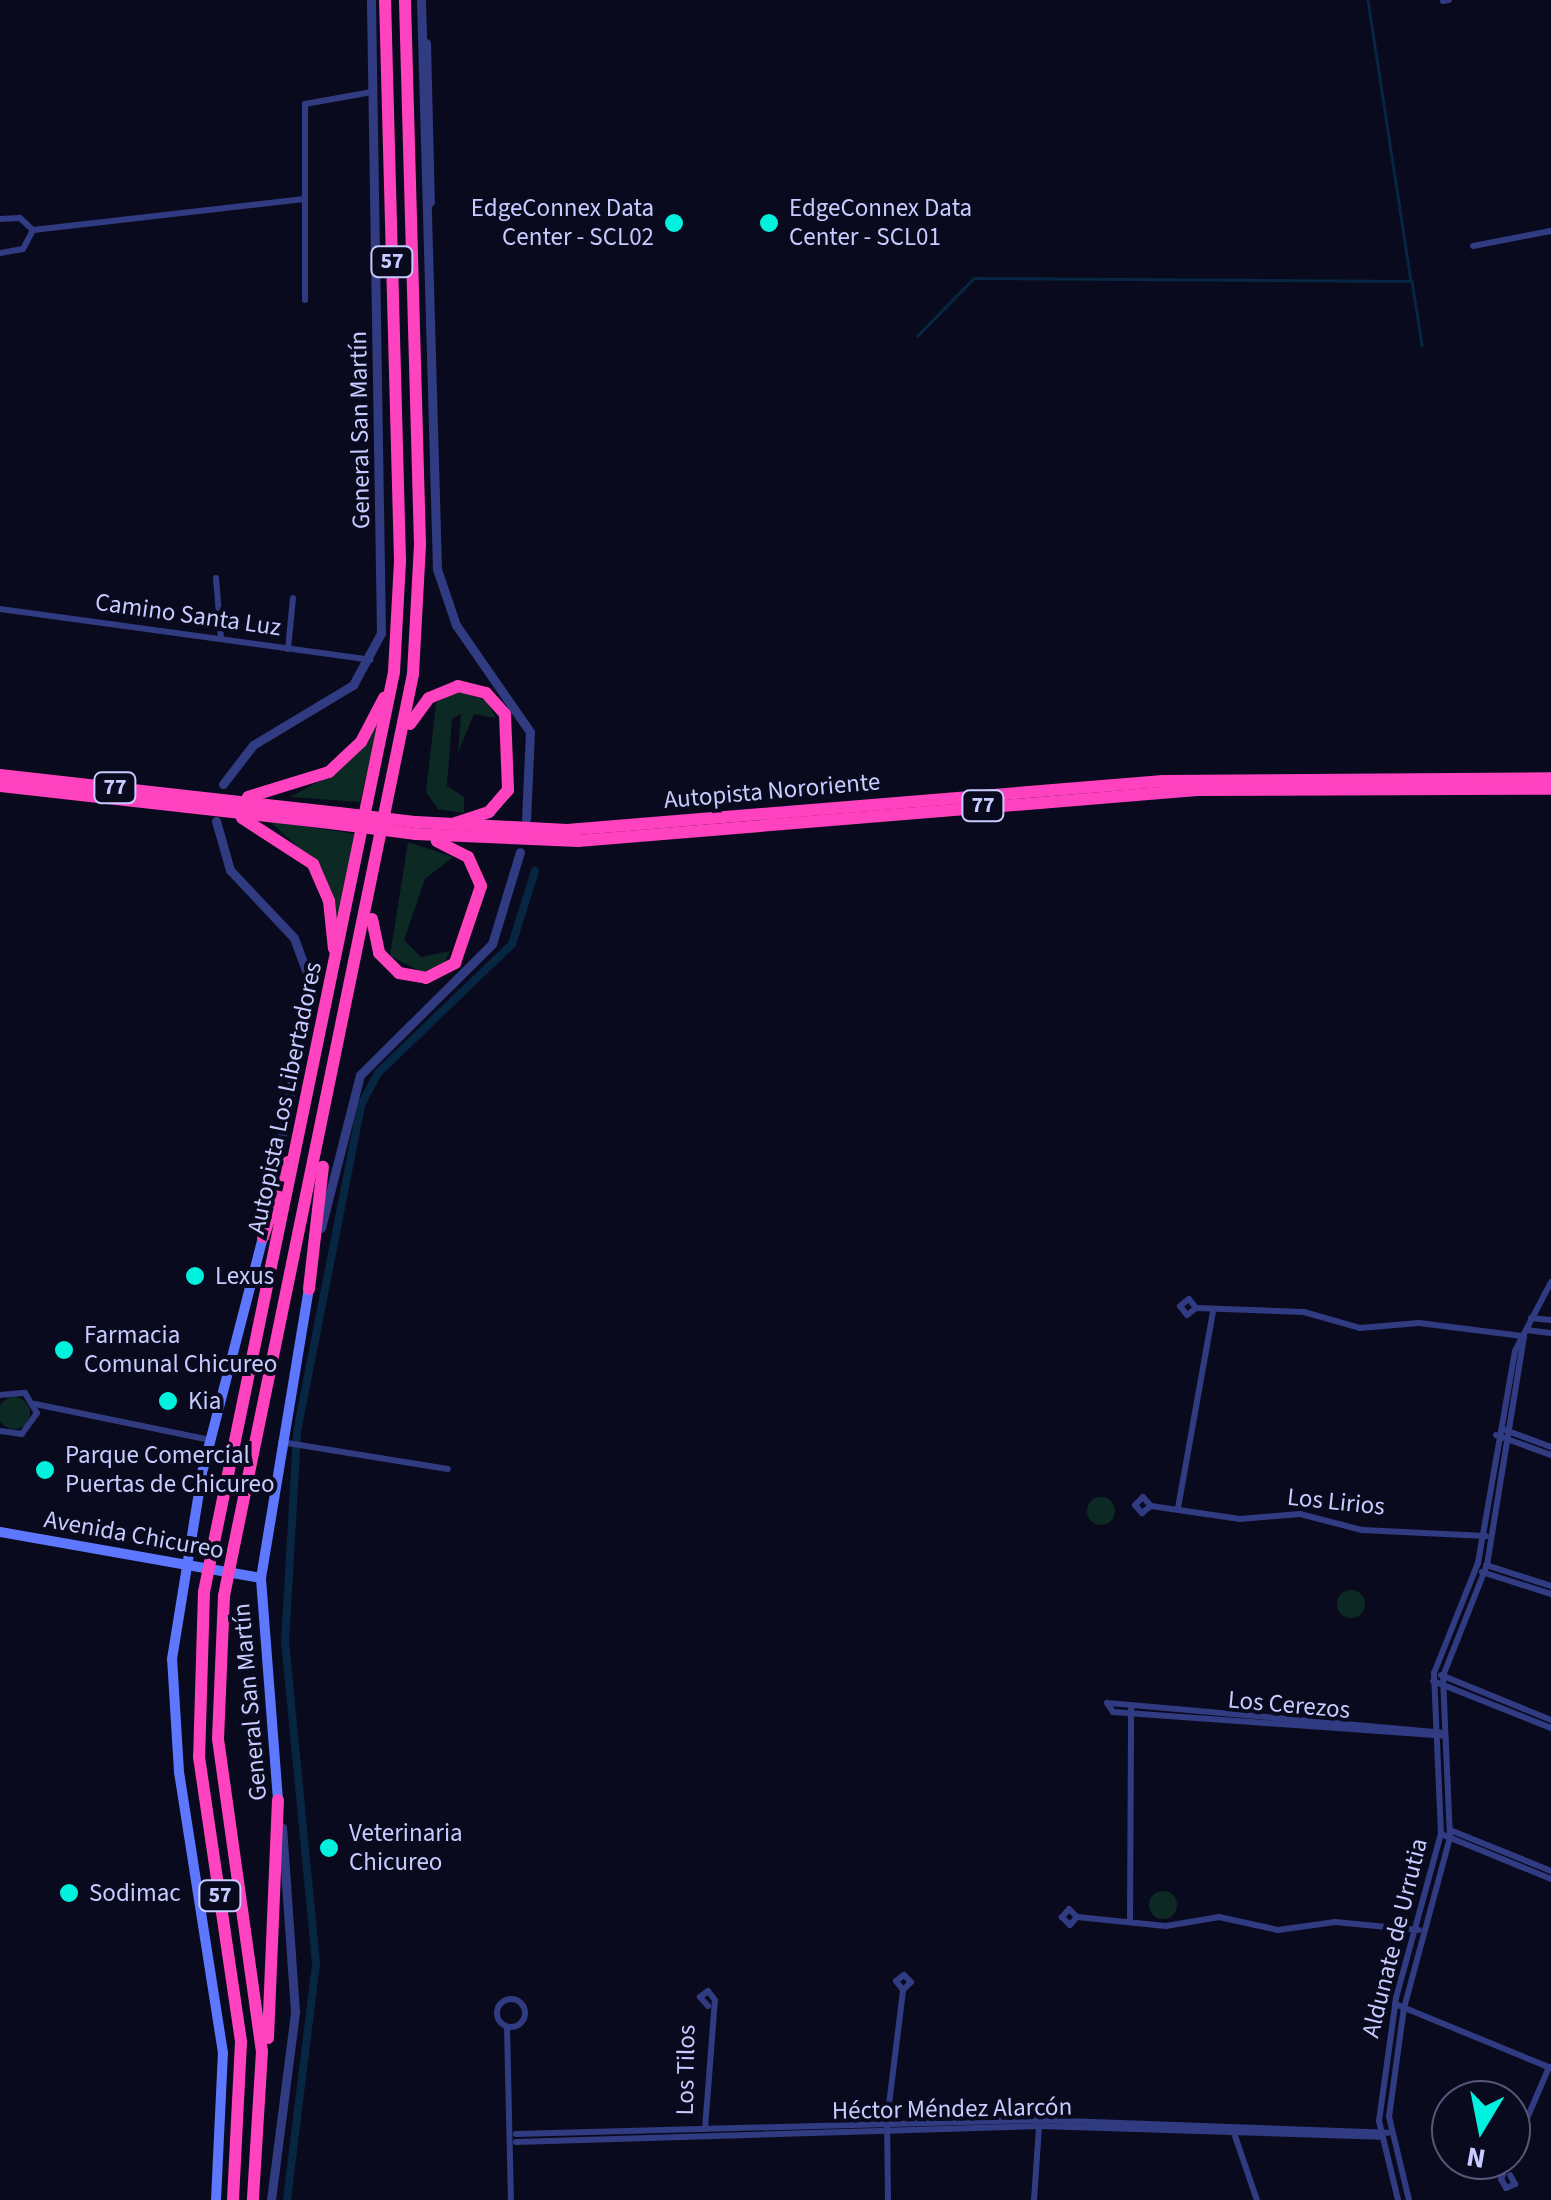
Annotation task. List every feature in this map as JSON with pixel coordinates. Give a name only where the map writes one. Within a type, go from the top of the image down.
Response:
[{"type":"highway","name":"Autopista Los Libertadores","points":[[233,2200],[242,2056],[199,1757],[204,1592],[394,672],[400,560],[385,0]]},
{"type":"highway","name":"Autopista Los Libertadores","points":[[253,2200],[263,2096],[218,1750],[224,1596],[404,736],[420,545],[405,0]]},
{"type":"highway","points":[[230,800],[300,787],[338,766],[373,723],[394,672]]},
{"type":"highway","points":[[404,736],[421,706],[452,687],[482,691],[504,714],[512,769],[506,796],[483,816],[440,824]]},
{"type":"highway","name":"Autopista Nororiente","points":[[0,775],[230,800],[416,828],[578,841],[1182,791],[1551,788]]},
{"type":"highway","name":"Autopista Nororiente","points":[[416,828],[440,824],[598,828],[1203,779],[1551,778]]},
{"type":"highway","name":"Autopista Nororiente","points":[[0,786],[213,815],[335,818]]},
{"type":"highway","points":[[213,815],[266,828],[312,864],[332,910],[333,981]]},
{"type":"highway","points":[[370,901],[376,946],[393,969],[426,978],[460,957],[481,900],[478,873],[459,849],[416,828]]},
{"type":"highway","points":[[263,1237],[307,1108]]},
{"type":"highway","points":[[309,1289],[326,1117]]},
{"type":"highway","points":[[263,2096],[278,1800]]},
{"type":"main road","points":[[216,2200],[221,2026],[172,1704],[185,1564],[209,1435],[263,1237]]},
{"type":"main road","name":"General San Martín","points":[[278,1800],[261,1578],[279,1442],[309,1289]]},
{"type":"main road","name":"Avenida Chicureo","points":[[0,1532],[261,1578]]},
{"type":"street","name":"General San Martín","points":[[370,0],[384,582],[372,660]]},
{"type":"street","points":[[421,3],[439,581],[456,625],[530,732],[526,819]]},
{"type":"street","points":[[304,300],[306,101],[372,92]]},
{"type":"street","points":[[0,219],[20,218],[34,230],[304,200]]},
{"type":"street","points":[[0,252],[23,248],[34,230]]},
{"type":"street","points":[[1473,246],[1551,230]]},
{"type":"street","points":[[216,578],[221,639]]},
{"type":"street","points":[[288,648],[293,598]]},
{"type":"street","name":"Camino Santa Luz","points":[[0,609],[372,660]]},
{"type":"street","points":[[223,784],[252,745],[340,695],[372,660]]},
{"type":"street","points":[[213,815],[230,870],[294,938],[310,981],[263,1237]]},
{"type":"street","name":"General San Martín","points":[[309,1289],[355,1084],[386,1042],[492,944],[520,852]]},
{"type":"street","name":"Aldunate de Urrutia","points":[[1488,1536],[1497,1431],[1525,1333],[1551,1282]]},
{"type":"street","points":[[1196,1308],[1551,1333]]},
{"type":"street","points":[[1178,1508],[1213,1310]]},
{"type":"street","points":[[1531,1318],[1551,1320]]},
{"type":"street","name":"Aldunate de Urrutia","points":[[1398,2200],[1379,2135],[1395,2004],[1451,1834],[1443,1680],[1481,1568],[1525,1333]]},
{"type":"street","points":[[0,1395],[20,1391],[35,1404],[54,1412],[209,1435]]},
{"type":"street","points":[[35,1404],[35,1422]]},
{"type":"street","points":[[0,1431],[18,1435],[54,1412]]},
{"type":"street","points":[[1497,1431],[1551,1455]]},
{"type":"street","points":[[1506,1435],[1551,1447]]},
{"type":"street","points":[[279,1442],[448,1469]]},
{"type":"street","name":"Los Lirios","points":[[1150,1506],[1488,1536]]},
{"type":"street","points":[[1481,1568],[1551,1586]]},
{"type":"street","points":[[1481,1568],[1551,1594]]},
{"type":"street","name":"Aldunate de Urrutia","points":[[1408,2200],[1389,2135],[1404,2008],[1441,1830],[1433,1677],[1481,1568]]},
{"type":"street","points":[[1433,1677],[1551,1720]]},
{"type":"street","points":[[1443,1680],[1551,1728]]},
{"type":"street","name":"Los Cerezos","points":[[1121,1706],[1445,1734]]},
{"type":"street","points":[[1130,1920],[1131,1706]]},
{"type":"street","name":"General San Martín","points":[[271,2200],[296,2012],[278,1800]]},
{"type":"street","points":[[1441,1830],[1551,1870]]},
{"type":"street","points":[[1451,1834],[1551,1879]]},
{"type":"street","points":[[1077,1918],[1421,1930]]},
{"type":"street","points":[[888,2200],[888,2124],[903,1990]]},
{"type":"street","points":[[522,2001],[521,2017],[506,2026],[498,2023],[500,2008],[522,2001]]},
{"type":"street","points":[[1395,2004],[1550,2068],[1531,2118]]},
{"type":"street","name":"Los Tilos","points":[[705,2131],[708,2006]]},
{"type":"street","points":[[506,2026],[516,2138],[512,2200]]},
{"type":"street","points":[[1034,2200],[1039,2123]]},
{"type":"street","name":"Héctor Méndez Alarcón","points":[[516,2138],[888,2124],[1039,2123],[1389,2135]]},
{"type":"street","points":[[1234,2130],[1257,2200]]},
{"type":"green space","points":[[455,691],[486,700],[496,718],[474,714],[458,752],[461,714],[452,719],[447,786],[464,797],[464,813],[438,809],[426,792],[436,703]]},
{"type":"green space","points":[[380,716],[360,802],[290,797],[340,770]]},
{"type":"green space","points":[[269,821],[355,834],[336,933],[319,866]]},
{"type":"green space","points":[[408,842],[453,857],[425,879],[404,940],[421,957],[450,951],[444,964],[422,972],[390,956]]},
{"type":"green space","points":[[14,1397],[25,1402],[30,1413],[25,1424],[14,1429],[3,1424],[-2,1413],[3,1402]]},
{"type":"green space","points":[[1101,1497],[1111,1501],[1115,1511],[1111,1521],[1101,1525],[1091,1521],[1087,1511],[1091,1501]]},
{"type":"green space","points":[[1351,1590],[1361,1594],[1365,1604],[1361,1614],[1351,1618],[1341,1614],[1337,1604],[1341,1594]]},
{"type":"green space","points":[[1163,1891],[1173,1895],[1177,1905],[1173,1915],[1163,1919],[1153,1915],[1149,1905],[1153,1895]]},
{"type":"waterway","points":[[1368,0],[1411,280]]},
{"type":"waterway","points":[[917,336],[974,278],[1412,281],[1422,345]]},
{"type":"waterway","points":[[287,2200],[316,1963],[285,1643],[297,1432],[361,1105],[378,1073],[512,944],[535,871]]},
{"type":"place","name":"EdgeConnex Data Center - SCL02","points":[[674,223]]},
{"type":"place","name":"EdgeConnex Data Center - SCL01","points":[[769,223]]},
{"type":"place","name":"Lexus","points":[[195,1276]]},
{"type":"place","name":"Farmacia Comunal Chicureo","points":[[64,1350]]},
{"type":"place","name":"Kia","points":[[168,1401]]},
{"type":"place","name":"Parque Comercial Puertas de Chicureo","points":[[45,1470]]},
{"type":"place","name":"Veterinaria Chicureo","points":[[329,1848]]},
{"type":"place","name":"Sodimac","points":[[69,1893]]}]
